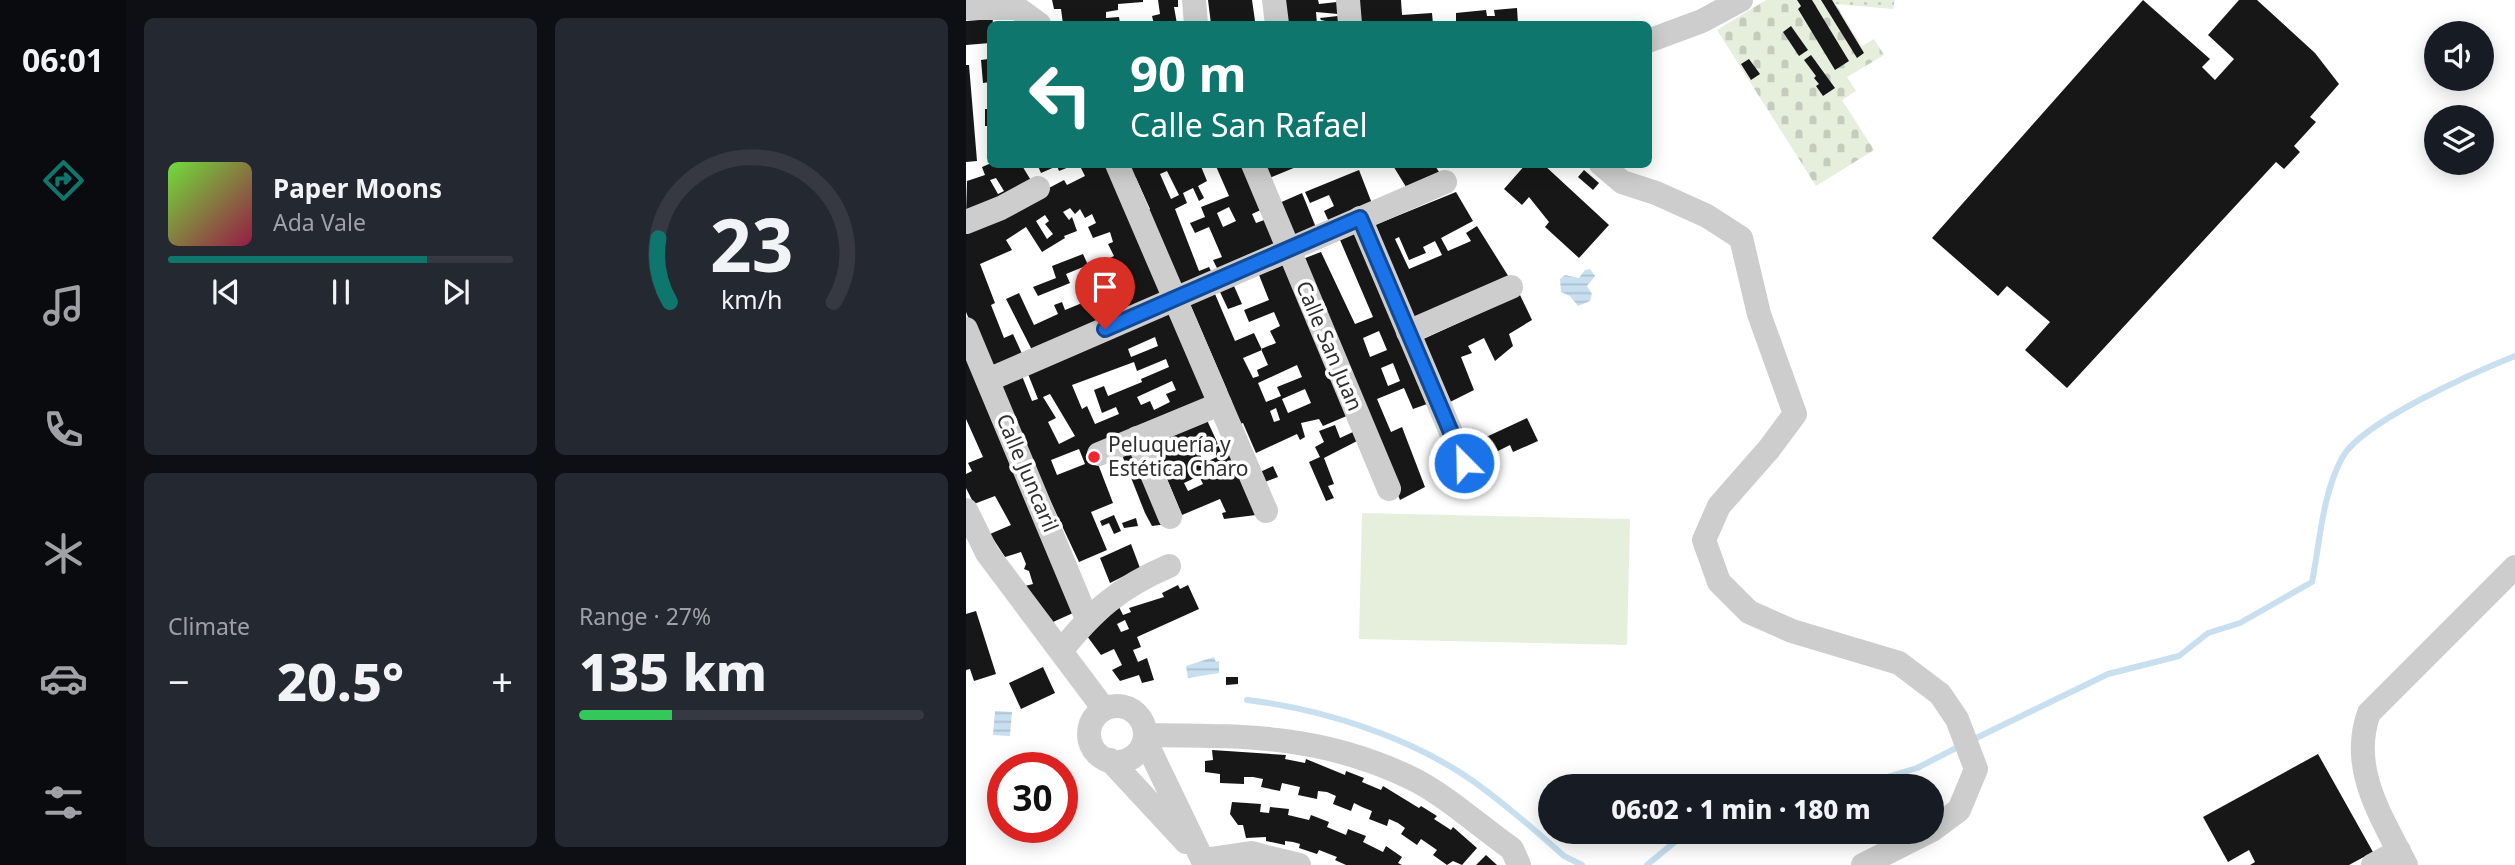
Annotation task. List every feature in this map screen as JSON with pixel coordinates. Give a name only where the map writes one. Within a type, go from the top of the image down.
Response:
[{"type":"street","points":[[1194,0],[1196,21]]},
{"type":"street","points":[[1274,0],[1277,21]]},
{"type":"street","points":[[1348,0],[1350,21]]},
{"type":"street","points":[[1652,40],[1702,22],[1741,0]]},
{"type":"street","points":[[966,8],[1020,4],[1036,21]]},
{"type":"street","points":[[1119,168],[1266,511]]},
{"type":"street","name":"Calle San Juan","points":[[1255,168],[1389,489]]},
{"type":"street","points":[[1606,168],[1622,182],[1656,193],[1707,216],[1741,238],[1759,314],[1795,414],[1769,449],[1719,506],[1704,540],[1719,582],[1749,612],[1792,631],[1899,663],[1940,694],[1957,719],[1976,769],[1959,810],[1944,821]]},
{"type":"street","points":[[988,380],[1445,182]]},
{"type":"street","points":[[966,222],[1002,208],[1038,188]]},
{"type":"street","points":[[1360,218],[1464,463]]},
{"type":"street","points":[[1408,332],[1511,287]]},
{"type":"street","name":"Calle Juncaril","points":[[966,329],[1087,619]]},
{"type":"street","points":[[1099,454],[1220,404]]},
{"type":"street","points":[[1137,438],[1170,517]]},
{"type":"street","points":[[966,510],[987,553],[1104,709]]},
{"type":"street","points":[[1061,651],[1087,619],[1133,582],[1169,566]]},
{"type":"street","points":[[2373,865],[2402,858],[2364,772],[2360,736],[2368,713],[2515,567]]},
{"type":"street","points":[[1119,706],[1138,715],[1145,738],[1204,863],[1110,760],[1096,752],[1090,732],[1094,719],[1104,709],[1119,706]]},
{"type":"street","points":[[1145,738],[1243,735],[1307,742],[1352,754],[1413,779],[1511,849],[1519,865]]},
{"type":"street","points":[[1110,760],[1129,759],[1136,755],[1145,738]]},
{"type":"street","points":[[1863,865],[1905,844]]},
{"type":"street","points":[[1204,863],[1251,853],[1299,865]]},
{"type":"green space","points":[[1766,0],[1833,0],[1862,46],[1874,39],[1884,55],[1847,77],[1856,91],[1842,100],[1874,150],[1816,186],[1717,30]]},
{"type":"green space","points":[[1833,0],[1895,0],[1893,9],[1835,4]]},
{"type":"green space","points":[[1362,513],[1630,519],[1627,645],[1359,639]]},
{"type":"water","points":[[1590,269],[1595,276],[1587,286],[1592,294],[1590,301],[1578,306],[1570,296],[1561,292],[1560,279],[1565,275],[1579,278],[1585,270]]},
{"type":"water","points":[[1214,657],[1216,662],[1219,661],[1219,673],[1188,678],[1186,666]]},
{"type":"water","points":[[995,711],[1012,712],[1010,736],[993,735]]},
{"type":"building","points":[[1052,0],[1143,0],[1118,4],[1118,10],[1106,12],[1106,18],[1119,17],[1120,21],[1063,21],[1061,9],[1054,9]]},
{"type":"building","points":[[1158,0],[1178,0],[1178,7],[1174,7],[1176,21],[1153,21],[1152,16],[1160,14]]},
{"type":"building","points":[[1208,0],[1252,0],[1255,21],[1211,21]]},
{"type":"building","points":[[1283,0],[1318,0],[1319,4],[1337,2],[1338,14],[1316,12],[1317,21],[1285,21]]},
{"type":"building","points":[[1352,0],[1401,0],[1402,15],[1432,13],[1433,21],[1354,21]]},
{"type":"building","points":[[1797,0],[1812,0],[1849,61],[1835,70],[1798,9],[1801,6]]},
{"type":"building","points":[[1821,0],[1832,0],[1864,53],[1857,58]]},
{"type":"building","points":[[2143,0],[2210,59],[2202,67],[2215,80],[2234,59],[2208,35],[2239,0],[2257,0],[2315,53],[2339,84],[2310,117],[2316,122],[2294,146],[2300,152],[2284,169],[2276,162],[2067,388],[2025,350],[2050,322],[2007,286],[1998,296],[1932,238]]},
{"type":"building","points":[[1517,8],[1518,21],[1456,21],[1456,13],[1486,10],[1487,16],[1495,16],[1494,10]]},
{"type":"building","points":[[1338,16],[1339,21],[1326,21],[1320,18]]},
{"type":"building","points":[[993,19],[987,21],[987,43],[966,45],[966,21]]},
{"type":"building","points":[[1791,26],[1808,50],[1799,56],[1783,32]]},
{"type":"building","points":[[1811,55],[1835,88],[1823,96],[1816,86],[1819,84],[1814,78],[1816,76],[1804,60]]},
{"type":"building","points":[[987,59],[987,82],[983,83],[981,60]]},
{"type":"building","points":[[1749,59],[1760,74],[1751,80],[1741,64]]},
{"type":"building","points":[[966,65],[969,65],[977,161],[966,162]]},
{"type":"building","points":[[985,109],[987,109],[987,126]]},
{"type":"building","points":[[987,165],[987,168],[1023,168],[1032,182],[966,216],[967,181],[985,175],[982,167]],"holes":[[[996,178],[1004,191],[998,194],[990,180]]]},
{"type":"building","points":[[1039,168],[1052,168],[1041,173]]},
{"type":"building","points":[[1081,168],[1107,168],[1162,296],[1033,352],[1006,299],[1019,293],[1034,325],[1058,314],[1054,305],[1062,302],[1065,310],[1087,301],[1082,289],[1096,283],[1102,298],[1117,291],[1104,261],[1114,256],[1108,244],[1113,242],[1110,232],[1093,238],[1088,227],[1096,223],[1092,214],[1085,218],[1080,209],[1075,214],[1070,208],[1063,212],[1069,220],[1072,217],[1077,231],[1064,236],[1065,238],[1042,252],[1026,227],[1006,240],[1012,250],[980,264],[995,303],[991,305],[1004,338],[1013,334],[1023,356],[990,370],[966,312],[966,232],[1064,180],[1067,185],[1085,176]],"holes":[[[1045,215],[1049,221],[1045,224],[1053,234],[1047,239],[1036,221]]]},
{"type":"building","points":[[1126,168],[1202,168],[1207,181],[1198,186],[1204,198],[1199,201],[1193,188],[1183,193],[1187,203],[1175,209],[1199,271],[1209,267],[1213,275],[1179,290],[1145,212],[1150,209],[1136,178],[1131,180]],"holes":[[[1167,171],[1179,195],[1171,199],[1160,174]]]},
{"type":"building","points":[[1217,168],[1246,168],[1263,209],[1252,214],[1256,223],[1267,219],[1278,247],[1219,272],[1213,260],[1222,257],[1209,227],[1195,233],[1190,223],[1205,217],[1201,207],[1229,196]],"holes":[[[1229,207],[1236,221],[1223,227],[1217,213]]]},
{"type":"building","points":[[1262,168],[1294,168],[1267,179]]},
{"type":"building","points":[[1394,168],[1436,168],[1444,180],[1411,195]]},
{"type":"building","points":[[1522,168],[1547,168],[1609,225],[1579,258],[1545,227],[1549,222],[1529,197],[1522,205],[1504,189]]},
{"type":"building","points":[[1359,170],[1373,206],[1330,224],[1324,211],[1334,206],[1329,195],[1310,203],[1305,192]]},
{"type":"building","points":[[1584,170],[1599,183],[1593,190],[1578,177]]},
{"type":"building","points":[[1456,192],[1473,221],[1441,238],[1448,251],[1471,241],[1466,233],[1477,226],[1512,282],[1413,328],[1370,227]],"holes":[[[1399,237],[1409,260],[1426,253],[1423,247],[1435,241],[1442,255],[1409,269],[1395,239]]]},
{"type":"building","points":[[1302,193],[1317,230],[1292,241],[1277,204]]},
{"type":"building","points":[[1354,233],[1427,404],[1413,409],[1404,388],[1377,399],[1391,432],[1402,427],[1425,487],[1400,500],[1300,260],[1321,252],[1355,324],[1373,317],[1340,240]],"holes":[[[1379,331],[1387,350],[1370,357],[1363,338]],[[1393,363],[1400,381],[1388,386],[1381,368]]]},
{"type":"building","points":[[1083,254],[1088,265],[1066,274],[1070,283],[1038,296],[1033,287],[1056,278],[1052,266]]},
{"type":"building","points":[[1286,264],[1349,415],[1323,426],[1319,419],[1301,423],[1305,437],[1300,440],[1297,434],[1256,453],[1243,423],[1237,425],[1223,392],[1227,390],[1190,304],[1215,294],[1235,341],[1254,333],[1261,349],[1276,343],[1270,331],[1280,326],[1274,312],[1249,322],[1244,310],[1269,300],[1259,275]],"holes":[[[1262,350],[1268,365],[1257,370],[1259,376],[1253,378],[1243,358]],[[1297,365],[1302,377],[1277,387],[1281,396],[1266,402],[1258,383]],[[1305,389],[1311,403],[1288,413],[1282,399]],[[1276,408],[1280,420],[1274,422],[1270,411]]]},
{"type":"building","points":[[1234,286],[1242,304],[1228,309],[1220,292]]},
{"type":"building","points":[[1520,295],[1532,320],[1509,334],[1513,346],[1495,361],[1484,338],[1468,346],[1472,353],[1461,357],[1474,390],[1446,404],[1419,341]]},
{"type":"building","points":[[1169,313],[1208,403],[1093,451],[1113,503],[1091,512],[1107,550],[1079,562],[997,387],[1022,376],[1032,401],[1038,399],[1028,374]],"holes":[[[1155,337],[1158,346],[1131,357],[1128,349]],[[1166,359],[1169,367],[1108,396],[1104,386],[1094,390],[1102,413],[1116,407],[1119,414],[1095,424],[1087,406],[1082,409],[1072,385],[1134,362],[1137,371]],[[1172,381],[1176,390],[1166,394],[1170,402],[1154,410],[1150,401],[1141,405],[1137,397]],[[1050,394],[1075,436],[1059,444],[1048,422],[1056,418],[1043,397]],[[1079,449],[1085,464],[1057,475],[1051,460]]]},
{"type":"building","points":[[966,346],[1073,613],[1053,622],[1025,586],[1033,584],[1029,571],[1024,569],[1026,564],[1021,552],[1005,557],[990,534],[1011,525],[995,496],[974,504],[966,488],[966,474],[972,471],[968,463],[983,457],[966,419]]},
{"type":"building","points":[[1206,418],[1218,444],[1199,452],[1204,463],[1217,457],[1214,448],[1226,443],[1256,515],[1224,519],[1222,513],[1226,512],[1220,499],[1182,515],[1151,441]],"holes":[[[1199,476],[1203,484],[1188,491],[1184,483]]]},
{"type":"building","points":[[1527,418],[1538,441],[1513,452],[1510,445],[1492,454],[1484,438]]},
{"type":"building","points":[[1335,425],[1340,438],[1355,431],[1359,440],[1324,458],[1334,484],[1328,486],[1334,498],[1326,501],[1309,462],[1320,457],[1315,447],[1324,442],[1319,431]]},
{"type":"building","points":[[1136,449],[1167,524],[1152,526],[1145,513],[1122,455]]},
{"type":"building","points":[[1273,466],[1278,477],[1262,483],[1258,473]]},
{"type":"building","points":[[1114,515],[1121,531],[1114,534],[1109,523],[1102,526],[1100,521]]},
{"type":"building","points":[[1136,518],[1138,526],[1124,528],[1122,523]]},
{"type":"building","points":[[1131,544],[1140,568],[1110,583],[1100,558]]},
{"type":"building","points":[[1178,585],[1180,589],[1188,585],[1199,609],[1137,637],[1141,647],[1133,650],[1138,662],[1147,658],[1154,680],[1142,683],[1139,675],[1120,681],[1112,670],[1122,665],[1114,649],[1101,655],[1087,636],[1119,607],[1123,615],[1131,612],[1129,608],[1164,597],[1162,593]],"holes":[[[1125,620],[1129,629],[1121,632],[1117,624]]]},
{"type":"building","points":[[976,611],[996,674],[974,681],[970,669],[966,670],[966,614]]},
{"type":"building","points":[[1043,667],[1055,693],[1021,709],[1009,683]]},
{"type":"building","points":[[1226,677],[1238,677],[1238,684],[1226,685]]},
{"type":"building","points":[[1212,750],[1286,755],[1285,759],[1305,763],[1306,759],[1345,775],[1346,771],[1364,778],[1362,782],[1381,790],[1383,786],[1419,808],[1421,806],[1437,816],[1434,819],[1451,830],[1453,827],[1477,848],[1462,865],[1453,861],[1447,865],[1433,855],[1437,850],[1421,839],[1417,845],[1401,834],[1405,828],[1398,823],[1389,819],[1387,826],[1369,819],[1372,811],[1354,803],[1351,811],[1333,804],[1336,796],[1327,792],[1318,791],[1317,799],[1298,795],[1300,787],[1282,783],[1280,791],[1261,787],[1263,779],[1253,777],[1244,777],[1244,784],[1220,783],[1220,774],[1205,772],[1205,761],[1213,760]]},
{"type":"building","points":[[2318,754],[2373,852],[2349,865],[2250,865],[2255,862],[2249,850],[2228,862],[2203,817]]},
{"type":"building","points":[[1232,802],[1261,804],[1260,812],[1269,813],[1270,807],[1289,809],[1288,815],[1309,820],[1311,815],[1329,822],[1327,827],[1346,835],[1348,829],[1366,836],[1363,842],[1383,852],[1386,846],[1402,857],[1398,863],[1402,865],[1346,865],[1335,860],[1337,857],[1319,850],[1317,854],[1299,848],[1300,844],[1293,842],[1285,841],[1285,845],[1266,841],[1266,837],[1246,838],[1243,825],[1238,825],[1230,814]]},
{"type":"building","points":[[1486,855],[1497,865],[1476,865]]},
{"type":"waterway","points":[[1970,741],[2108,674],[2179,656],[2208,633],[2240,623],[2312,582],[2330,487],[2342,458],[2353,444],[2395,414],[2515,356]]},
{"type":"waterway","points":[[1247,700],[1335,718],[1365,727],[1422,751],[1473,781],[1520,817],[1564,856],[1582,865]]},
{"type":"waterway","points":[[1897,774],[1917,768],[1960,746]]},
{"type":"waterway","points":[[1647,865],[1672,844]]},
{"type":"place","name":"Peluquería y Estética Charo","points":[[1094,457]]},
{"type":"route","points":[[1105,329],[1360,218],[1464,463]]}]
